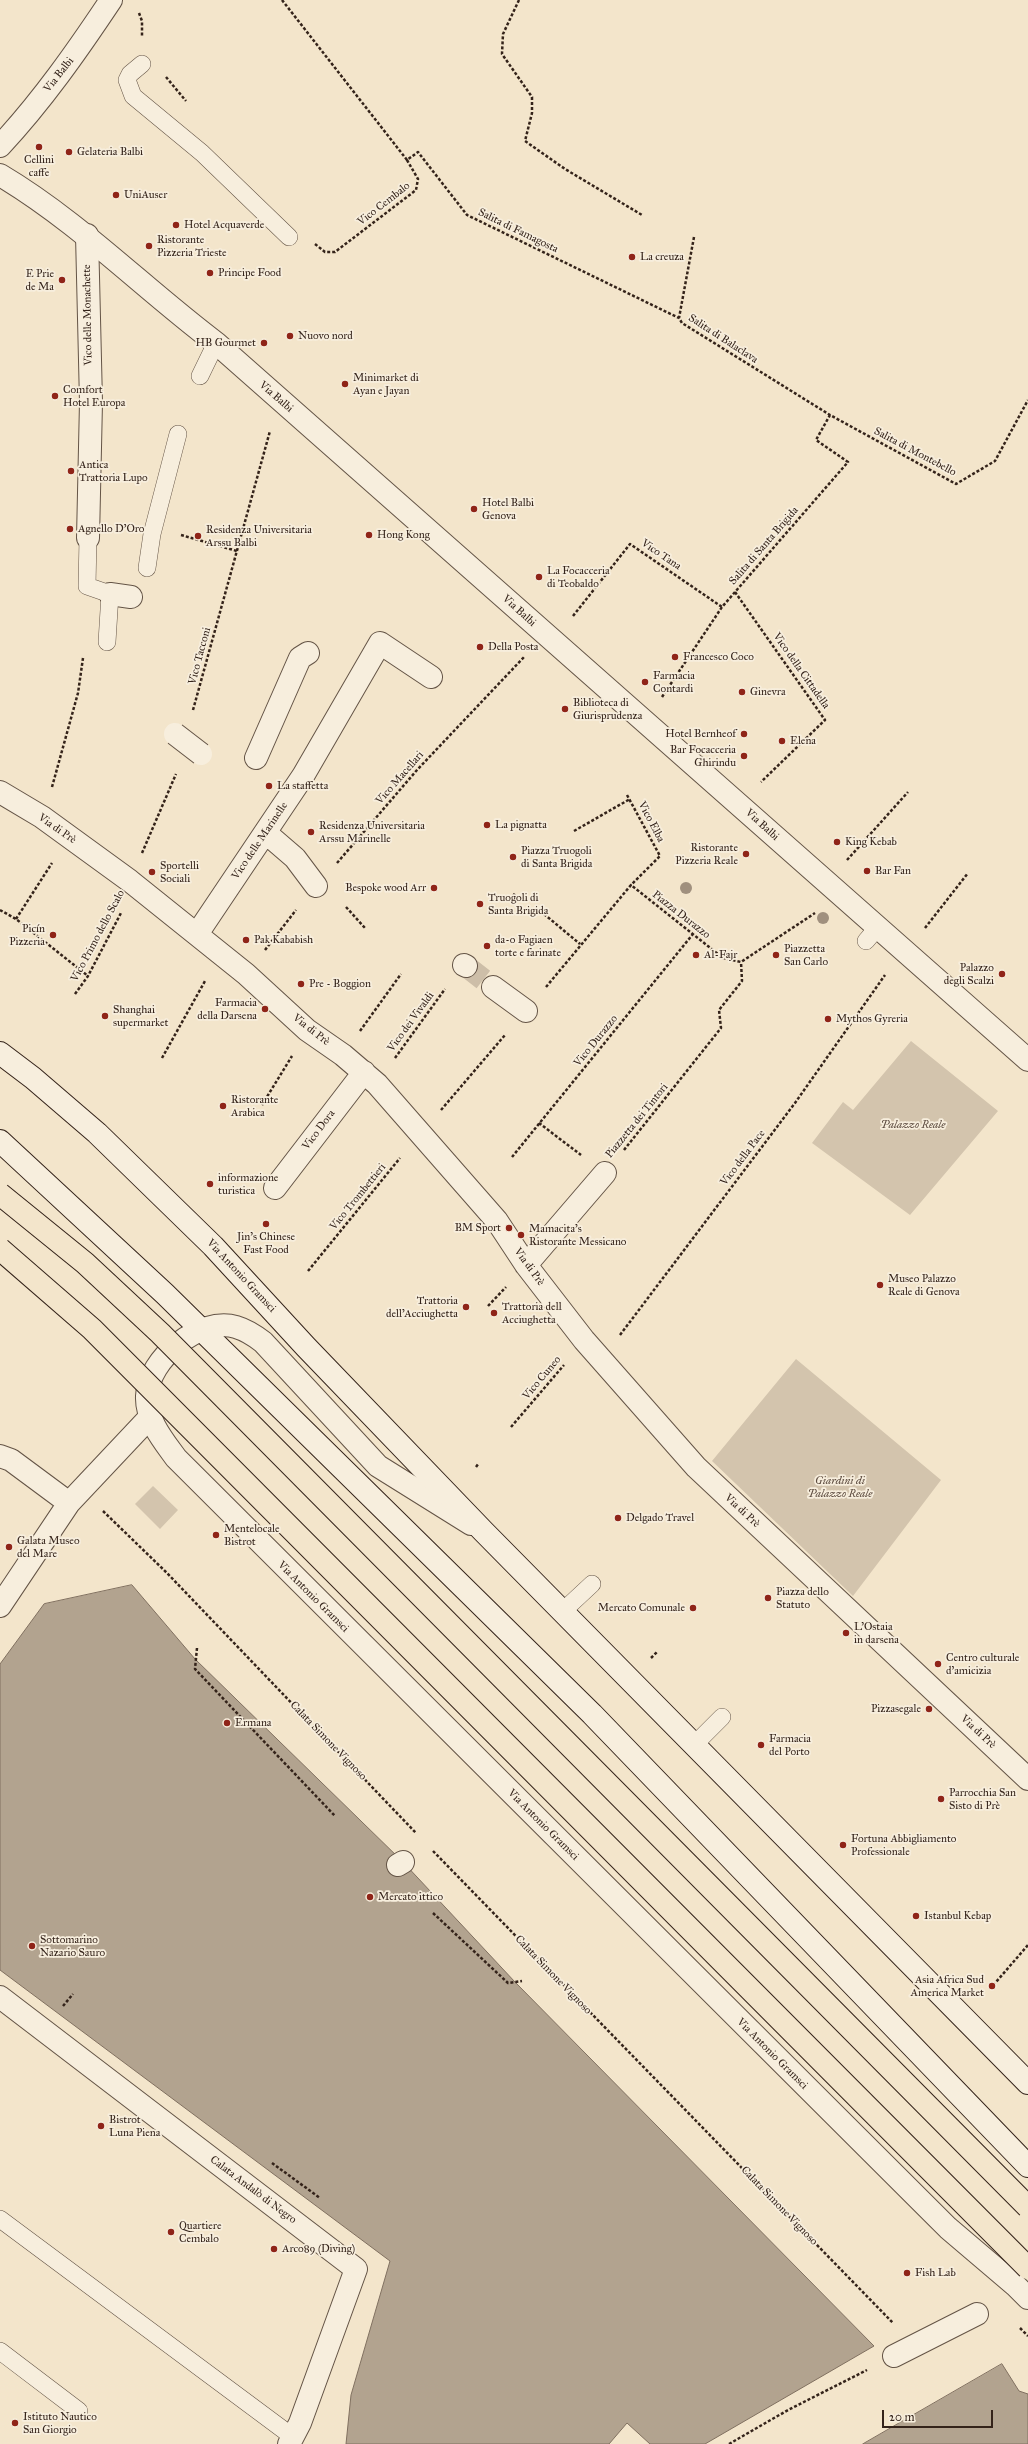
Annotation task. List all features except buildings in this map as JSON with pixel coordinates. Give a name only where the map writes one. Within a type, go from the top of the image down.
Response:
[{"type":"highway","points":[[0,1194],[85,1263],[160,1333],[1028,2207]]},
{"type":"highway","points":[[0,1249],[92,1329],[1028,2268]]},
{"type":"street","name":"Via Balbi","points":[[0,146],[19,126],[75,55],[111,0]]},
{"type":"street","name":"Via Balbi","points":[[0,175],[25,190],[87,235],[210,339],[872,934],[1028,1060]]},
{"type":"street","name":"Vico delle Monachette","points":[[87,235],[91,402],[88,538]]},
{"type":"street","name":"Vico delle Marinelle","points":[[197,934],[303,776],[380,643],[431,677]]},
{"type":"street","points":[[256,758],[300,658],[308,652]]},
{"type":"street","points":[[175,734],[201,754]]},
{"type":"street","name":"Via di Prè","points":[[0,792],[42,817],[132,883],[246,974],[307,1030],[343,1055],[370,1078],[421,1133],[497,1221],[526,1265],[584,1340],[696,1467],[1028,1779]]},
{"type":"street","points":[[266,833],[295,858],[316,886]]},
{"type":"street","points":[[493,987],[526,1011]]},
{"type":"street","name":"Via Antonio Gramsci","points":[[0,1053],[33,1078],[97,1133],[213,1246],[306,1347],[484,1532],[695,1744],[1028,2083]]},
{"type":"street","name":"Vico Dora","points":[[275,1188],[370,1078]]},
{"type":"street","points":[[0,1141],[147,1276],[592,1714],[1028,2166]]},
{"type":"street","points":[[526,1265],[605,1173]]},
{"type":"street","name":"Via Antonio Gramsci","points":[[484,1532],[378,1466],[263,1342],[251,1333],[235,1326],[223,1325],[201,1330],[181,1342],[157,1366],[150,1380],[147,1396],[150,1417],[161,1438],[176,1458],[262,1546],[948,2228],[1016,2285],[1028,2298]]},
{"type":"street","points":[[0,1606],[75,1497],[150,1417]]},
{"type":"street","points":[[4,1455],[75,1497]]},
{"type":"street","name":"Calata Andalò di Negro","points":[[0,1997],[356,2269],[291,2440]]},
{"type":"street","points":[[894,2356],[977,2314]]},
{"type":"lane","points":[[142,64],[130,74],[127,80],[128,88],[133,96],[202,153],[290,237]]},
{"type":"lane","points":[[200,376],[210,339]]},
{"type":"lane","points":[[147,568],[152,534],[178,434]]},
{"type":"lane","name":"Vico delle Monachette","points":[[88,538],[87,586],[121,596],[107,642]]},
{"type":"lane","points":[[563,1611],[592,1584]]},
{"type":"lane","points":[[695,1744],[722,1717]]},
{"type":"lane","points":[[0,2219],[291,2440]]},
{"type":"lane","points":[[0,2351],[79,2411]]},
{"type":"path","points":[[282,0],[407,160]]},
{"type":"path","points":[[519,0],[503,34],[502,54],[532,97],[532,113],[525,141],[565,169],[642,215]]},
{"type":"path","name":"Salita di Famagosta","points":[[407,160],[418,152],[467,215],[679,318]]},
{"type":"path","name":"Vico Cembalo","points":[[335,252],[418,188],[418,179],[407,160]]},
{"type":"path","name":"Salita di Balaclava","points":[[694,237],[679,318],[682,323],[830,415]]},
{"type":"path","name":"Salita di Montebello","points":[[830,415],[956,484],[995,461],[1028,400]]},
{"type":"path","name":"Salita di Santa Brigida","points":[[660,700],[722,607],[848,462],[816,440],[830,415]]},
{"type":"path","name":"Vico Tacconi","points":[[191,718],[271,430]]},
{"type":"path","points":[[211,543],[237,551]]},
{"type":"path","name":"Vico Tana","points":[[570,620],[630,544],[722,607]]},
{"type":"path","name":"Vico della Cittadella","points":[[735,592],[825,720],[756,787]]},
{"type":"path","name":"Vico Macellari","points":[[246,974],[316,886],[417,770],[528,652]]},
{"type":"path","points":[[42,817],[78,693]]},
{"type":"path","points":[[132,883],[173,784],[177,769]]},
{"type":"path","points":[[843,865],[908,792]]},
{"type":"path","name":"Vico Elba","points":[[627,795],[660,856],[631,885]]},
{"type":"path","points":[[574,831],[630,799]]},
{"type":"path","points":[[16,919],[69,837]]},
{"type":"path","points":[[920,934],[968,873]]},
{"type":"path","name":"Vico Primo dello Scalo","points":[[75,994],[88,976],[132,883]]},
{"type":"path","points":[[628,889],[631,885]]},
{"type":"path","name":"Piazza Durazzo","points":[[631,885],[723,958],[741,962]]},
{"type":"path","points":[[346,907],[365,928]]},
{"type":"path","points":[[0,910],[16,919],[88,976]]},
{"type":"path","points":[[741,962],[818,911]]},
{"type":"path","points":[[544,914],[580,944]]},
{"type":"path","name":"Vico Durazzo","points":[[512,1157],[693,934]]},
{"type":"path","points":[[162,1058],[220,953]]},
{"type":"path","name":"Piazzetta dei Tintori","points":[[539,1123],[605,1173],[721,1028],[719,1010],[742,981],[741,962]]},
{"type":"path","name":"Vico della Pace","points":[[601,1358],[795,1103],[889,970]]},
{"type":"path","points":[[343,1055],[401,974]]},
{"type":"path","name":"Vico dei Vivaldi","points":[[370,1078],[450,982]]},
{"type":"path","points":[[262,1105],[307,1030]]},
{"type":"path","name":"Vico Trombettieri","points":[[308,1271],[421,1133]]},
{"type":"path","name":"Vico Cuneo","points":[[511,1427],[584,1340]]},
{"type":"path","points":[[476,1467],[479,1463]]},
{"type":"path","name":"Calata Simone Vignoso","points":[[75,1497],[167,1573],[416,1834]]},
{"type":"path","points":[[196,1648],[195,1669],[335,1816]]},
{"type":"path","name":"Calata Simone Vignoso","points":[[427,1845],[895,2325]]},
{"type":"path","points":[[434,1913],[508,1983],[522,1981]]},
{"type":"path","points":[[990,1989],[1028,1945]]},
{"type":"path","points":[[58,2012],[72,1994]]},
{"type":"path","points":[[730,2444],[788,2410],[894,2356]]},
{"type":"green space","name":"Palazzo Reale","points":[[911,1041],[998,1111],[910,1215],[812,1143],[843,1102],[853,1110]]},
{"type":"green space","name":"Giardini di Palazzo Reale","points":[[796,1359],[941,1480],[853,1596],[712,1461]]},
{"type":"green space","points":[[153,1486],[178,1510],[160,1529],[135,1504]]},
{"type":"shaded area","points":[[132,1585],[195,1659],[403,1862],[515,1982],[874,2346],[705,2444],[650,2444],[627,2423],[609,2444],[346,2444],[351,2395],[390,2261],[0,1970],[0,1664],[44,1604]]},
{"type":"shaded area","points":[[1002,2364],[1019,2391],[1028,2394],[1028,2444],[863,2444]]},
{"type":"tunnel","points":[[466,966],[493,987]]},
{"type":"place","name":"Cellini caffe","points":[[39,147]]},
{"type":"place","name":"Gelateria Balbi","points":[[69,152]]},
{"type":"place","name":"UniAuser","points":[[116,195]]},
{"type":"place","name":"Hotel Acquaverde","points":[[176,225]]},
{"type":"place","name":"Ristorante Pizzeria Trieste","points":[[149,246]]},
{"type":"place","name":"La creuza","points":[[632,257]]},
{"type":"place","name":"Principe Food","points":[[210,273]]},
{"type":"place","name":"E Prie de Ma","points":[[62,280]]},
{"type":"place","name":"Nuovo nord","points":[[290,336]]},
{"type":"place","name":"HB Gourmet","points":[[264,343]]},
{"type":"place","name":"Minimarket di Ayan e Jayan","points":[[345,384]]},
{"type":"place","name":"Comfort Hotel Europa","points":[[55,396]]},
{"type":"place","name":"Antica Trattoria Lupo","points":[[71,471]]},
{"type":"place","name":"Hotel Balbi Genova","points":[[474,509]]},
{"type":"place","name":"Agnello D'Oro","points":[[70,529]]},
{"type":"place","name":"Hong Kong","points":[[369,535]]},
{"type":"place","name":"Residenza Universitaria Arssu Balbi","points":[[198,536]]},
{"type":"place","name":"La Focacceria di Teobaldo","points":[[539,577]]},
{"type":"place","name":"Della Posta","points":[[480,647]]},
{"type":"place","name":"Francesco Coco","points":[[675,657]]},
{"type":"place","name":"Farmacia Contardi","points":[[645,682]]},
{"type":"place","name":"Ginevra","points":[[742,692]]},
{"type":"place","name":"Biblioteca di Giurisprudenza","points":[[565,709]]},
{"type":"place","name":"Hotel Bernheof","points":[[744,734]]},
{"type":"place","name":"Elena","points":[[782,741]]},
{"type":"place","name":"Bar Focacceria Ghirindu","points":[[744,756]]},
{"type":"place","name":"La staffetta","points":[[269,786]]},
{"type":"place","name":"La pignatta","points":[[487,825]]},
{"type":"place","name":"Residenza Universitaria Arssu Marinelle","points":[[311,832]]},
{"type":"place","name":"King Kebab","points":[[837,842]]},
{"type":"place","name":"Ristorante Pizzeria Reale","points":[[746,854]]},
{"type":"place","name":"Piazza Truogoli di Santa Brigida","points":[[513,857]]},
{"type":"place","name":"Bar Fan","points":[[867,871]]},
{"type":"place","name":"Sportelli Sociali","points":[[152,872]]},
{"type":"place","name":"Bespoke wood Arr","points":[[434,888]]},
{"type":"place","name":"Truogoli di Santa Brigida","points":[[480,904]]},
{"type":"place","name":"Picín Pizzeria","points":[[53,935]]},
{"type":"place","name":"Pak Kababish","points":[[246,940]]},
{"type":"place","name":"da-o Fagiaen torte e farinate","points":[[487,946]]},
{"type":"place","name":"Al-Fajr","points":[[696,955]]},
{"type":"place","name":"Piazzetta San Carlo","points":[[776,955]]},
{"type":"place","name":"Palazzo degli Scalzi","points":[[1002,974]]},
{"type":"place","name":"Pre - Boggion","points":[[301,984]]},
{"type":"place","name":"Farmacia della Darsena","points":[[265,1009]]},
{"type":"place","name":"Shanghai supermarket","points":[[105,1016]]},
{"type":"place","name":"Mythos Gyreria","points":[[828,1019]]},
{"type":"place","name":"Ristorante Arabica","points":[[223,1106]]},
{"type":"place","name":"informazione turistica","points":[[210,1184]]},
{"type":"place","name":"Jin's Chinese Fast Food","points":[[266,1224]]},
{"type":"place","name":"BM Sport","points":[[509,1228]]},
{"type":"place","name":"Mamacita's Ristorante Messicano","points":[[521,1235]]},
{"type":"place","name":"Museo Palazzo Reale di Genova","points":[[880,1285]]},
{"type":"place","name":"Trattoria dell'Acciughetta","points":[[466,1307]]},
{"type":"place","name":"Trattoria dell Acciughetta","points":[[494,1313]]},
{"type":"place","name":"Delgado Travel","points":[[618,1518]]},
{"type":"place","name":"Mentelocale Bistrot","points":[[216,1535]]},
{"type":"place","name":"Galata Museo del Mare","points":[[9,1547]]},
{"type":"place","name":"Piazza dello Statuto","points":[[768,1598]]},
{"type":"place","name":"Mercato Comunale","points":[[693,1608]]},
{"type":"place","name":"L'Ostaia in darsena","points":[[846,1633]]},
{"type":"place","name":"Centro culturale d'amicizia","points":[[938,1664]]},
{"type":"place","name":"Pizzasegale","points":[[929,1709]]},
{"type":"place","name":"Ermana","points":[[227,1723]]},
{"type":"place","name":"Farmacia del Porto","points":[[761,1745]]},
{"type":"place","name":"Parrocchia San Sisto di Prè","points":[[941,1799]]},
{"type":"place","name":"Fortuna Abbigliamento Professionale","points":[[843,1845]]},
{"type":"place","name":"Mercato ittico","points":[[370,1897]]},
{"type":"place","name":"Istanbul Kebap","points":[[916,1916]]},
{"type":"place","name":"Sottomarino Nazario Sauro","points":[[32,1946]]},
{"type":"place","name":"Asia Africa Sud America Market","points":[[992,1986]]},
{"type":"place","name":"Bistrot Luna Piena","points":[[101,2126]]},
{"type":"place","name":"Quartiere Cembalo","points":[[171,2232]]},
{"type":"place","name":"Arco89 (Diving)","points":[[274,2249]]},
{"type":"place","name":"Fish Lab","points":[[907,2273]]},
{"type":"place","name":"Istituto Nautico San Giorgio","points":[[15,2423]]}]
